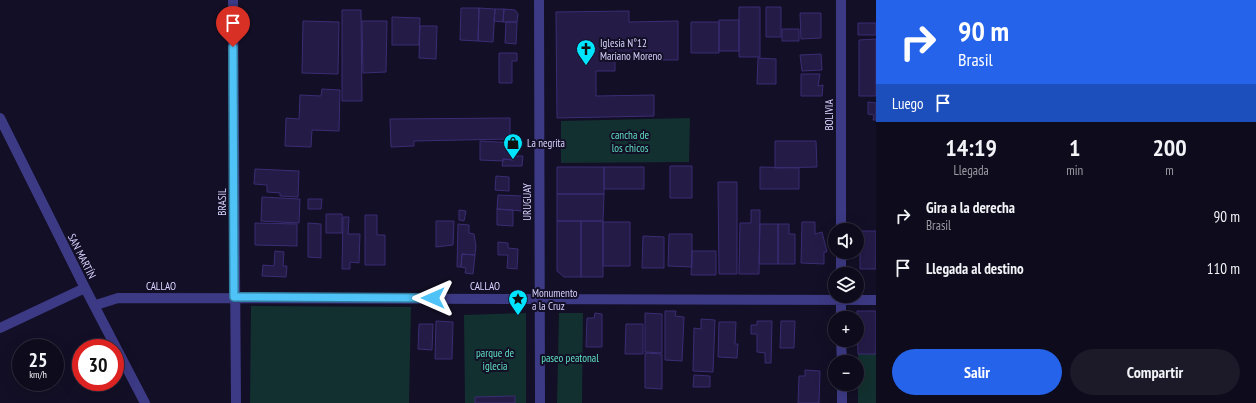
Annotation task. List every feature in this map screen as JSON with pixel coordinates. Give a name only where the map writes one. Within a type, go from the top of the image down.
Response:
[{"type":"street","name":"BRASIL","points":[[233,0],[234,297],[236,403]]},
{"type":"street","name":"URUGUAY","points":[[539,0],[540,403]]},
{"type":"street","name":"BOLIVIA","points":[[841,0],[841,223]]},
{"type":"street","name":"SAN MARTÍN","points":[[0,118],[85,288],[96,306],[146,403]]},
{"type":"street","points":[[0,328],[85,288]]},
{"type":"street","name":"CALLAO","points":[[96,306],[118,298],[828,298]]},
{"type":"street","name":"CALLAO","points":[[864,299],[876,300]]},
{"type":"street","points":[[842,391],[842,403]]},
{"type":"green space","name":"cancha de los chicos","points":[[690,118],[689,162],[561,163],[561,121]]},
{"type":"green space","points":[[251,306],[411,307],[409,403],[250,403]]},
{"type":"green space","name":"parque de iglecia","points":[[526,313],[526,403],[465,403],[464,315]]},
{"type":"green space","name":"paseo peatonal","points":[[559,313],[583,313],[582,403],[557,403]]},
{"type":"green space","points":[[876,354],[876,403],[858,403],[858,391],[864,391],[864,355],[858,355]]},
{"type":"building","points":[[739,7],[760,7],[760,57],[739,57]]},
{"type":"building","points":[[766,7],[781,7],[781,37],[766,37]]},
{"type":"building","points":[[461,8],[479,8],[478,41],[460,40]]},
{"type":"building","points":[[479,8],[495,9],[493,42],[478,41]]},
{"type":"building","points":[[495,9],[504,9],[503,22],[494,21]]},
{"type":"building","points":[[504,9],[515,10],[518,14],[517,22],[503,22]]},
{"type":"building","points":[[342,10],[361,10],[362,101],[342,101]]},
{"type":"building","name":"Iglesia N°12 Mariano Moreno","points":[[629,11],[629,22],[678,21],[678,60],[615,60],[615,71],[596,71],[596,96],[654,95],[654,116],[557,118],[556,12]]},
{"type":"building","points":[[800,13],[821,13],[821,38],[801,39]]},
{"type":"building","points":[[392,17],[420,18],[419,45],[392,45]]},
{"type":"building","points":[[719,20],[739,20],[739,51],[719,51]]},
{"type":"building","points":[[303,21],[339,22],[338,74],[302,73]]},
{"type":"building","points":[[362,21],[387,21],[386,72],[363,73]]},
{"type":"building","points":[[506,22],[517,22],[516,44],[505,43]]},
{"type":"building","points":[[691,22],[719,22],[719,53],[691,53]]},
{"type":"building","points":[[858,23],[876,23],[876,35],[858,35]]},
{"type":"building","points":[[420,26],[437,26],[436,59],[419,58]]},
{"type":"building","points":[[782,29],[799,29],[799,41],[782,41]]},
{"type":"building","points":[[876,39],[876,96],[859,96],[859,40]]},
{"type":"building","points":[[499,53],[517,53],[517,61],[512,61],[512,83],[499,83]]},
{"type":"building","points":[[821,54],[822,70],[802,71],[800,55]]},
{"type":"building","points":[[758,58],[776,59],[776,84],[757,84]]},
{"type":"building","points":[[801,74],[820,74],[818,86],[823,85],[822,96],[801,96]]},
{"type":"building","points":[[322,89],[340,90],[339,131],[312,130],[311,147],[285,146],[286,118],[299,119],[300,95],[321,96]]},
{"type":"building","points":[[868,102],[876,103],[876,120],[873,120],[874,115],[868,114]]},
{"type":"building","points":[[510,118],[510,139],[414,141],[414,146],[391,147],[390,119]]},
{"type":"building","points":[[480,141],[514,143],[513,160],[480,160]]},
{"type":"building","points":[[775,141],[816,141],[817,167],[775,168]]},
{"type":"building","name":"La negrita","points":[[513,156],[523,156],[522,166],[502,166],[503,159],[513,160]]},
{"type":"building","points":[[670,166],[692,166],[692,198],[670,198]]},
{"type":"building","points":[[557,167],[604,167],[604,194],[557,194]]},
{"type":"building","points":[[604,167],[644,167],[644,189],[604,189]]},
{"type":"building","points":[[760,167],[799,168],[799,189],[760,189]]},
{"type":"building","points":[[255,169],[299,171],[298,197],[280,196],[280,193],[267,192],[267,185],[254,184]]},
{"type":"building","points":[[496,176],[509,177],[509,191],[495,190]]},
{"type":"building","points":[[718,182],[737,182],[737,274],[719,274]]},
{"type":"building","points":[[557,194],[604,194],[603,221],[557,221]]},
{"type":"building","points":[[498,195],[522,196],[522,211],[497,209]]},
{"type":"building","points":[[262,197],[300,199],[299,223],[261,221]]},
{"type":"building","points":[[308,199],[322,199],[321,209],[308,209]]},
{"type":"building","points":[[497,209],[513,210],[513,226],[497,225]]},
{"type":"building","points":[[459,210],[466,211],[464,221],[459,220]]},
{"type":"building","points":[[751,210],[760,210],[759,274],[739,274],[740,223],[751,223]]},
{"type":"building","points":[[326,214],[342,214],[342,233],[326,233]]},
{"type":"building","points":[[365,215],[377,215],[377,235],[385,235],[385,265],[365,265]]},
{"type":"building","points":[[343,217],[349,217],[348,234],[360,234],[359,263],[350,262],[350,269],[342,269]]},
{"type":"building","points":[[436,221],[454,221],[453,245],[436,247]]},
{"type":"building","points":[[557,221],[581,221],[581,277],[564,277],[557,271]]},
{"type":"building","points":[[581,221],[603,221],[603,277],[581,277]]},
{"type":"building","points":[[603,222],[630,222],[630,266],[603,266]]},
{"type":"building","points":[[802,222],[815,222],[815,234],[822,232],[827,252],[824,252],[824,264],[801,263]]},
{"type":"building","points":[[255,223],[297,224],[297,246],[255,245]]},
{"type":"building","points":[[308,223],[321,224],[321,258],[308,257]]},
{"type":"building","points":[[458,224],[469,225],[469,233],[474,234],[476,246],[475,255],[462,254],[461,267],[457,267]]},
{"type":"building","points":[[760,224],[778,224],[778,264],[759,264]]},
{"type":"building","points":[[778,224],[789,224],[789,234],[795,234],[795,264],[778,264]]},
{"type":"building","points":[[864,231],[876,231],[876,269],[864,269],[864,267],[860,267],[860,259],[864,259]]},
{"type":"building","points":[[669,234],[692,234],[692,267],[668,266]]},
{"type":"building","points":[[643,236],[664,237],[664,268],[642,268]]},
{"type":"building","points":[[498,242],[508,243],[508,248],[518,249],[517,269],[507,268],[508,255],[498,255]]},
{"type":"building","points":[[275,251],[284,252],[283,266],[287,266],[286,277],[262,276],[263,265],[274,266]]},
{"type":"building","points":[[692,251],[716,251],[716,275],[691,275]]},
{"type":"building","points":[[462,254],[475,255],[473,274],[465,273],[466,268],[461,267]]},
{"type":"building","points":[[665,311],[676,311],[675,316],[684,317],[682,361],[665,360]]},
{"type":"building","points":[[864,311],[876,311],[876,354],[858,354],[858,347],[864,347]]},
{"type":"building","points":[[595,313],[602,314],[602,347],[586,347],[587,318],[594,318]]},
{"type":"building","points":[[645,313],[662,314],[662,353],[645,352]]},
{"type":"building","points":[[701,319],[715,320],[713,372],[693,371],[694,328],[701,329]]},
{"type":"building","points":[[436,321],[453,322],[452,359],[435,359]]},
{"type":"building","points":[[757,321],[772,321],[771,363],[765,363],[765,353],[757,352],[757,334],[751,334],[751,325],[757,325]]},
{"type":"building","points":[[781,321],[795,321],[794,348],[780,348]]},
{"type":"building","points":[[719,322],[736,322],[735,344],[738,344],[737,358],[718,357]]},
{"type":"building","points":[[419,324],[433,324],[432,350],[418,349]]},
{"type":"building","points":[[626,324],[643,324],[643,354],[625,354]]},
{"type":"building","points":[[645,353],[662,354],[662,389],[645,388]]},
{"type":"building","points":[[805,370],[820,371],[819,403],[798,403],[799,376],[805,376]]},
{"type":"building","points":[[694,375],[710,376],[710,387],[693,387]]},
{"type":"building","points":[[515,396],[515,403],[475,403],[475,397]]},
{"type":"place","name":"Iglesia N°12 Mariano Moreno","points":[[586,66]]},
{"type":"place","name":"La negrita","points":[[513,160]]},
{"type":"place","name":"Monumento a la Cruz","points":[[518,316]]},
{"type":"route","points":[[233,47],[234,297],[433,298]]}]
